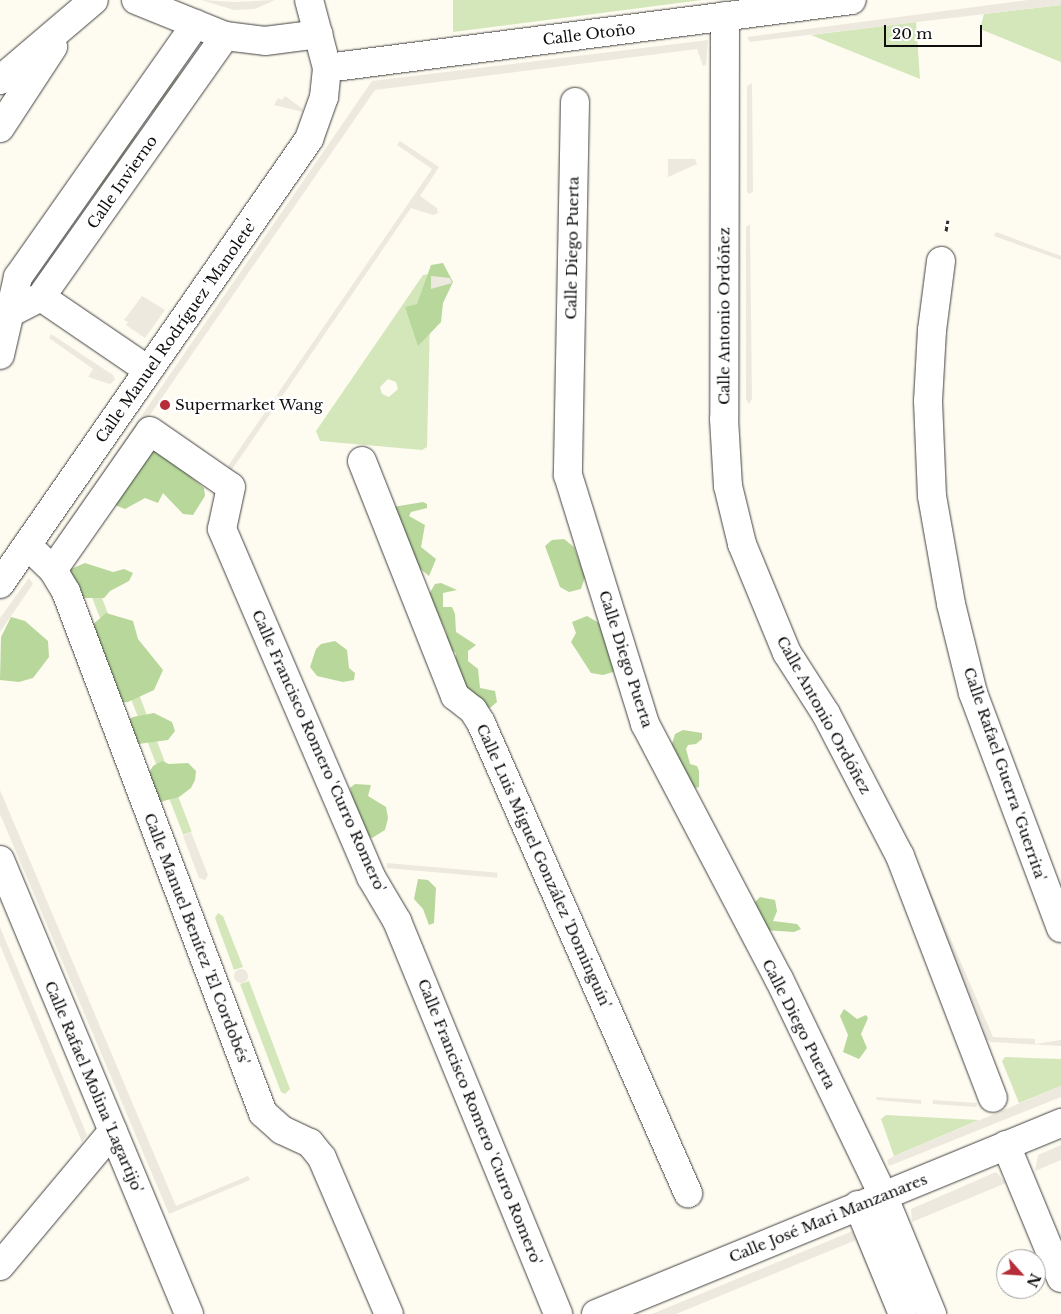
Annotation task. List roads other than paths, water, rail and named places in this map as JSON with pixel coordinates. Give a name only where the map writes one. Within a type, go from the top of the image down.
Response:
[{"type":"street","points":[[0,80],[68,25],[94,0]]},
{"type":"street","points":[[136,0],[225,36],[265,41],[319,34]]},
{"type":"street","name":"Calle Manuel Rodríguez 'Manolete'","points":[[0,584],[309,139],[324,97],[326,68],[309,0]]},
{"type":"street","name":"Calle Otoño","points":[[326,68],[852,0]]},
{"type":"street","name":"Calle Antonio Ordóñez","points":[[726,16],[724,419],[728,486],[738,528],[787,653],[826,714],[900,856],[993,1098]]},
{"type":"street","name":"Calle Invierno","points":[[0,355],[2,314],[18,277],[196,24]]},
{"type":"street","points":[[0,128],[68,25]]},
{"type":"street","name":"Calle Invierno","points":[[2,314],[41,297],[225,36]]},
{"type":"street","name":"Calle Diego Puerta","points":[[575,102],[568,475],[645,724],[779,979],[883,1195],[932,1314]]},
{"type":"street","name":"Calle Rafael Guerra 'Guerrita'","points":[[941,261],[932,330],[928,401],[932,496],[951,604],[974,693],[1061,928]]},
{"type":"street","points":[[41,297],[148,370]]},
{"type":"street","name":"Calle Francisco Romero 'Curro Romero'","points":[[53,570],[150,431],[230,487],[222,529],[372,877],[398,921],[558,1314]]},
{"type":"street","name":"Calle Luis Miguel González 'Dominguín'","points":[[362,461],[455,696],[473,710],[481,723],[688,1193]]},
{"type":"street","name":"Calle Manuel Benítez 'El Cordobés'","points":[[27,545],[53,570],[66,592],[263,1113],[282,1130],[310,1143],[322,1158],[389,1314]]},
{"type":"street","name":"Calle Rafael Molina 'Lagartijo'","points":[[0,860],[189,1314]]},
{"type":"street","name":"Calle José Mari Manzanares","points":[[596,1314],[1061,1123]]},
{"type":"street","points":[[0,1266],[113,1131]]},
{"type":"street","points":[[1006,1145],[1061,1278]]},
{"type":"street","points":[[858,1205],[903,1314]]},
{"type":"place","name":"Supermarket Wang","points":[[165,405]]}]
